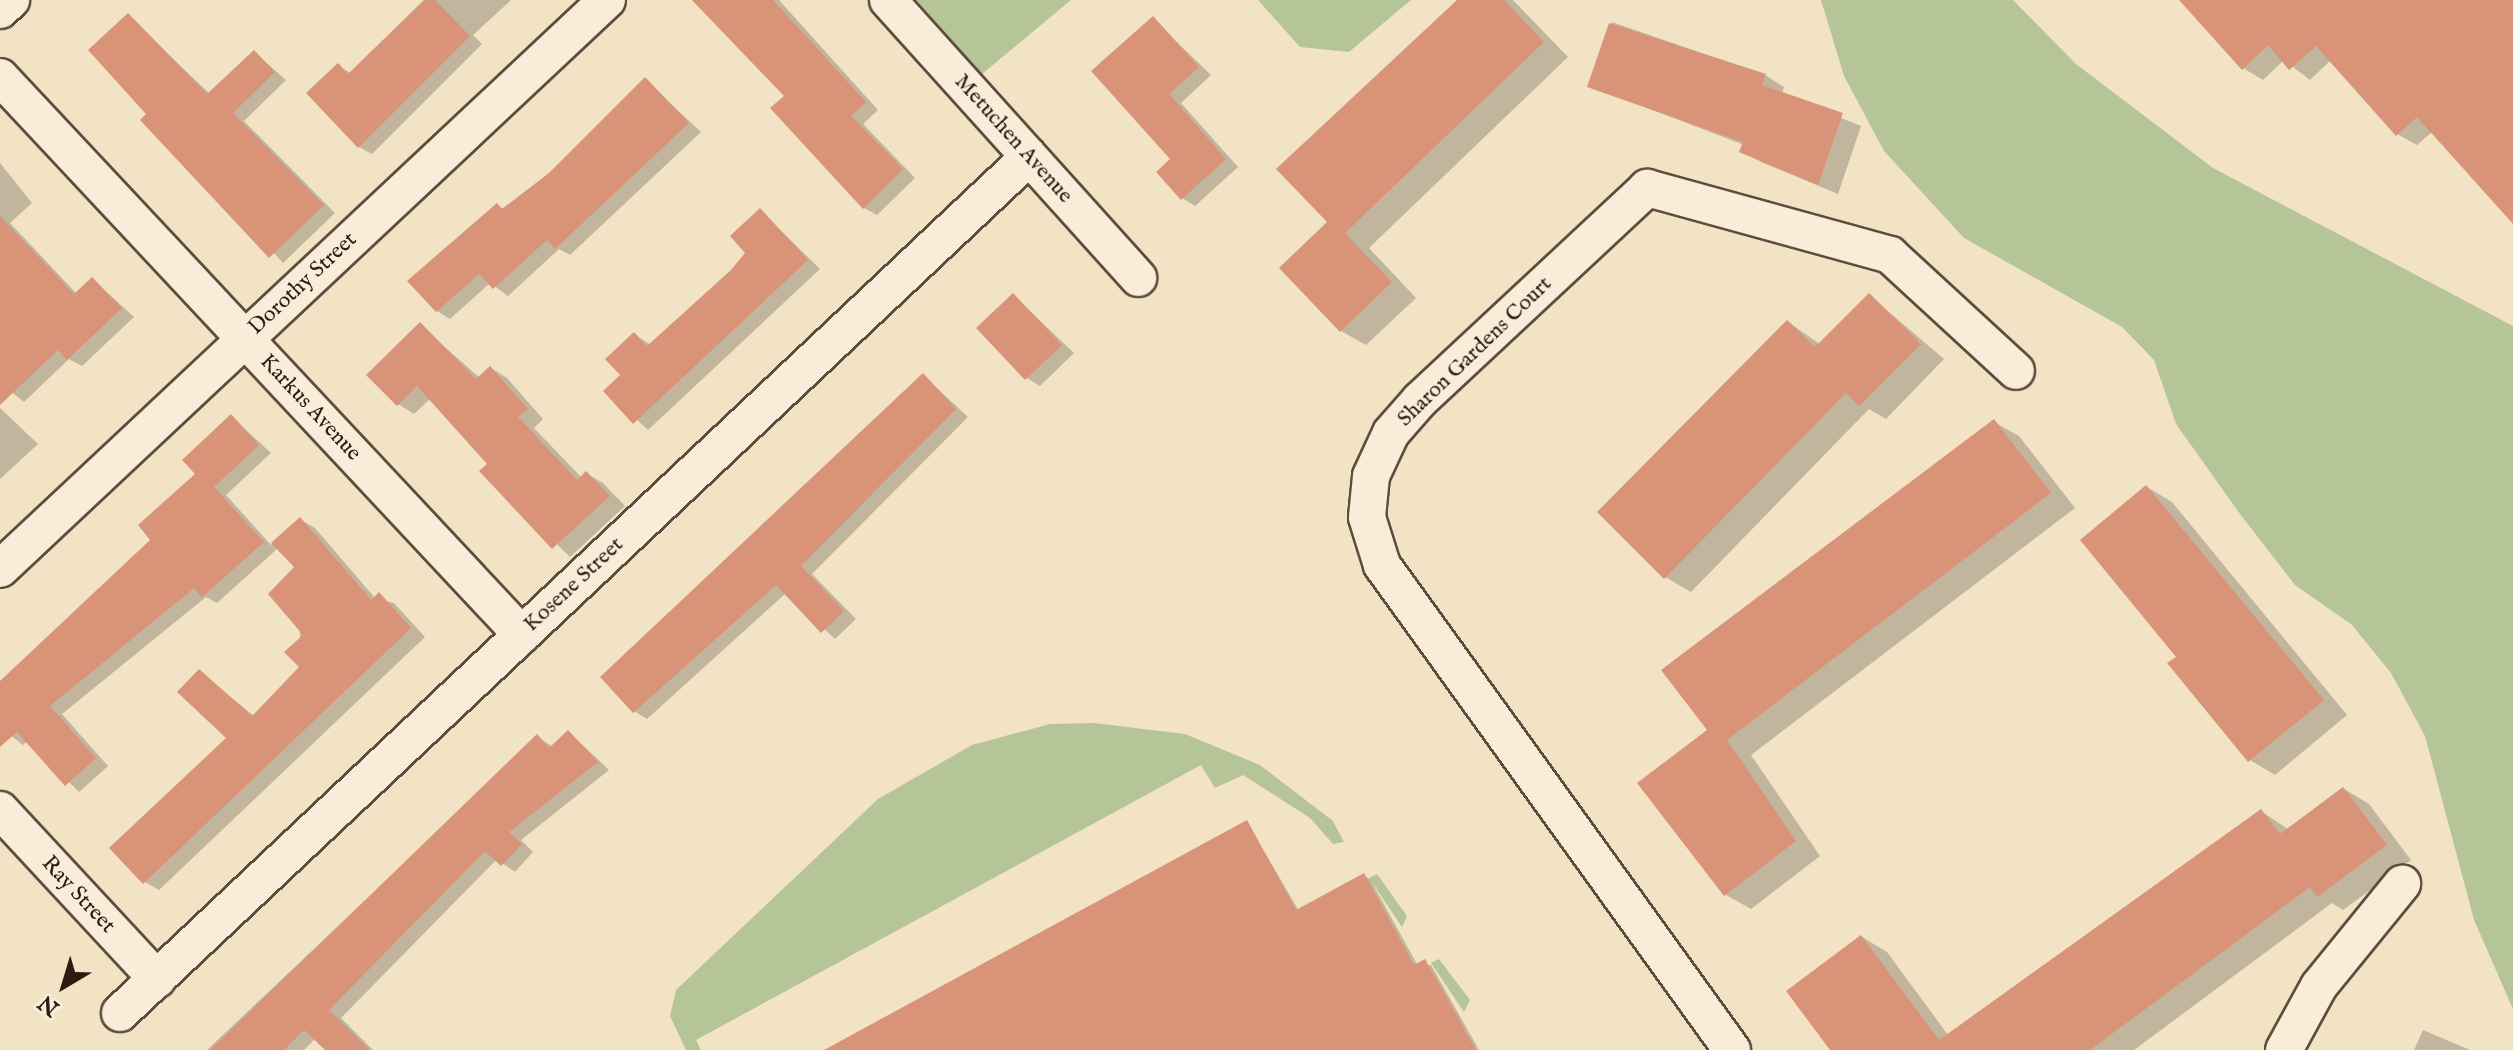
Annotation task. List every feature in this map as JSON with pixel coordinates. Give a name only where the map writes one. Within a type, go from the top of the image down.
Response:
[{"type":"street","points":[[0,10],[11,0]]},
{"type":"street","name":"Dorothy Street","points":[[0,569],[607,0]]},
{"type":"street","name":"Metuchen Avenue","points":[[888,0],[1138,278]]},
{"type":"street","name":"Karkus Avenue","points":[[0,77],[522,635]]},
{"type":"street","name":"Kosene Street","points":[[120,1013],[1029,157]]},
{"type":"street","name":"Sharon Gardens Court","points":[[1732,1050],[1382,565],[1367,517],[1371,476],[1391,433],[1420,400],[1647,188],[1890,255],[2016,371]]},
{"type":"street","name":"Ray Street","points":[[0,810],[157,979]]},
{"type":"street","points":[[2284,1050],[2319,986],[2402,884]]},
{"type":"green space","points":[[916,0],[1071,0],[982,74]]},
{"type":"green space","points":[[1258,0],[1411,0],[1349,52],[1300,47]]},
{"type":"green space","points":[[1821,0],[2013,0],[2076,64],[2213,168],[2513,326],[2513,1009],[2474,920],[2425,736],[2391,673],[2352,625],[2295,585],[2176,424],[2154,360],[2122,327],[1964,238],[1884,151],[1844,76]]},
{"type":"green space","points":[[1094,723],[1185,734],[1260,765],[1333,821],[1344,842],[1333,844],[1310,818],[1243,775],[1215,788],[1201,765],[696,1040],[701,1050],[686,1050],[670,1016],[676,990],[878,799],[972,745],[1050,724]]},
{"type":"green space","points":[[1377,874],[1407,916],[1402,927],[1369,878]]},
{"type":"green space","points":[[1439,959],[1470,1000],[1464,1012],[1431,963]]},
{"type":"building","points":[[424,0],[435,0],[470,36],[358,148],[306,93],[338,63],[348,74]]},
{"type":"building","points":[[692,0],[773,0],[866,102],[851,116],[903,169],[863,209],[770,108],[784,96]]},
{"type":"building","points":[[1457,0],[1504,0],[1544,42],[1345,233],[1392,282],[1340,332],[1279,268],[1327,222],[1276,169]]},
{"type":"building","points":[[2179,0],[2513,0],[2513,224],[2417,117],[2396,136],[2316,46],[2289,70],[2268,45],[2242,70]]},
{"type":"building","points":[[128,13],[207,94],[254,50],[275,72],[233,113],[324,205],[269,258],[140,120],[146,114],[88,50]]},
{"type":"building","points":[[1153,16],[1199,67],[1169,94],[1226,159],[1181,200],[1156,172],[1170,159],[1091,71]]},
{"type":"building","points":[[1609,23],[1766,74],[1762,85],[1843,113],[1818,185],[1739,152],[1743,142],[1587,87]]},
{"type":"building","points":[[645,77],[689,123],[555,249],[547,240],[493,289],[479,274],[436,312],[407,281],[497,203],[502,209],[549,173]]},
{"type":"building","points":[[760,208],[808,260],[633,424],[603,391],[620,375],[605,359],[634,332],[647,346],[731,270],[745,253],[730,236]]},
{"type":"building","points":[[0,216],[74,294],[92,277],[122,308],[67,360],[58,350],[0,405]]},
{"type":"building","points":[[1013,293],[1062,345],[1025,380],[976,328]]},
{"type":"building","points":[[1869,293],[1921,344],[1859,406],[1846,393],[1664,579],[1597,512],[1787,320],[1815,347]]},
{"type":"building","points":[[420,322],[476,379],[490,366],[528,409],[518,417],[577,480],[586,471],[610,496],[552,549],[479,471],[487,464],[417,386],[397,406],[366,375]]},
{"type":"building","points":[[923,373],[956,409],[801,566],[844,611],[821,633],[776,585],[633,713],[600,677]]},
{"type":"building","points":[[231,414],[259,445],[214,487],[264,542],[202,597],[194,588],[50,706],[96,758],[65,786],[17,732],[0,747],[0,681],[150,540],[138,525],[195,474],[182,460]]},
{"type":"building","points":[[1994,419],[2051,493],[1727,740],[1796,841],[1724,896],[1637,783],[1707,730],[1661,670]]},
{"type":"building","points":[[2146,485],[2324,700],[2248,762],[2167,663],[2176,657],[2080,540]]},
{"type":"building","points":[[300,517],[371,600],[379,592],[411,628],[143,884],[109,848],[226,738],[177,692],[199,669],[252,716],[299,667],[284,652],[303,635],[268,594],[294,567],[271,543]]},
{"type":"building","points":[[568,730],[598,762],[509,832],[522,844],[501,866],[485,851],[329,1010],[370,1050],[325,1050],[304,1030],[284,1050],[210,1050],[537,734],[549,748]]},
{"type":"building","points":[[2343,787],[2387,845],[2317,897],[2310,887],[2090,1050],[1830,1050],[1786,991],[1861,935],[1939,1040],[2261,809],[2280,834]]},
{"type":"building","points":[[1247,820],[1296,910],[1364,873],[1414,965],[1425,959],[1476,1050],[824,1050]]}]
